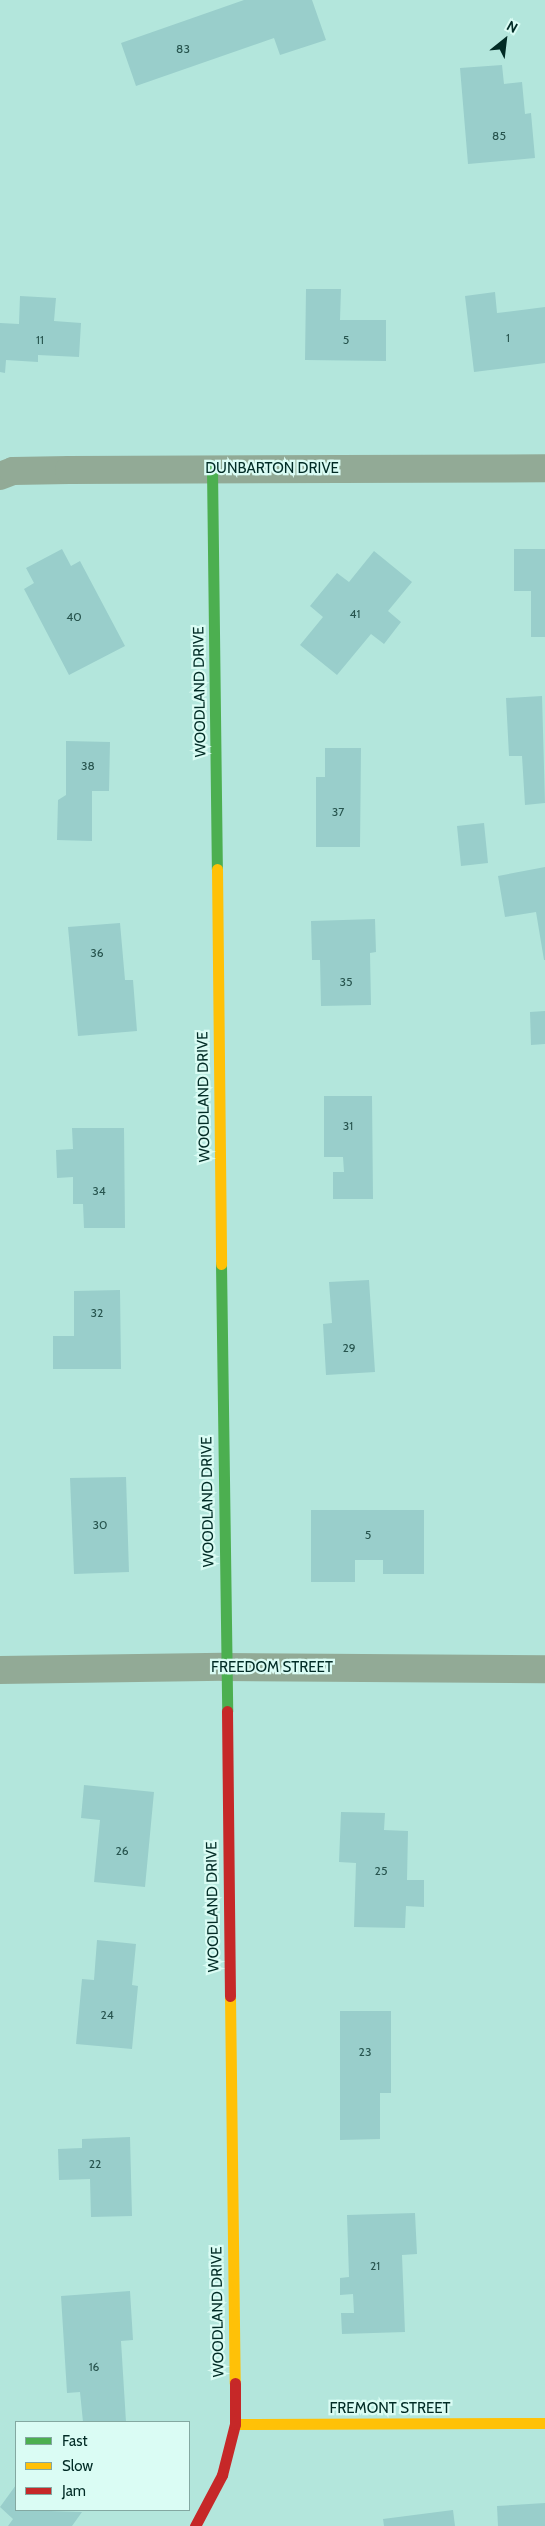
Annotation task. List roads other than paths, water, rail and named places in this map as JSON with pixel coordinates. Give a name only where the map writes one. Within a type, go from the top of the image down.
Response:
[{"type":"street","name":"DUNBARTON DRIVE","points":[[0,476],[13,471],[545,468]]},
{"type":"street","name":"WOODLAND DRIVE","points":[[195,2526],[222,2475],[235,2424],[224,1667],[212,469]]},
{"type":"street","name":"FREEDOM STREET","points":[[0,1670],[224,1667],[545,1669]]},
{"type":"street","name":"FREMONT STREET","points":[[235,2424],[545,2423]]}]
